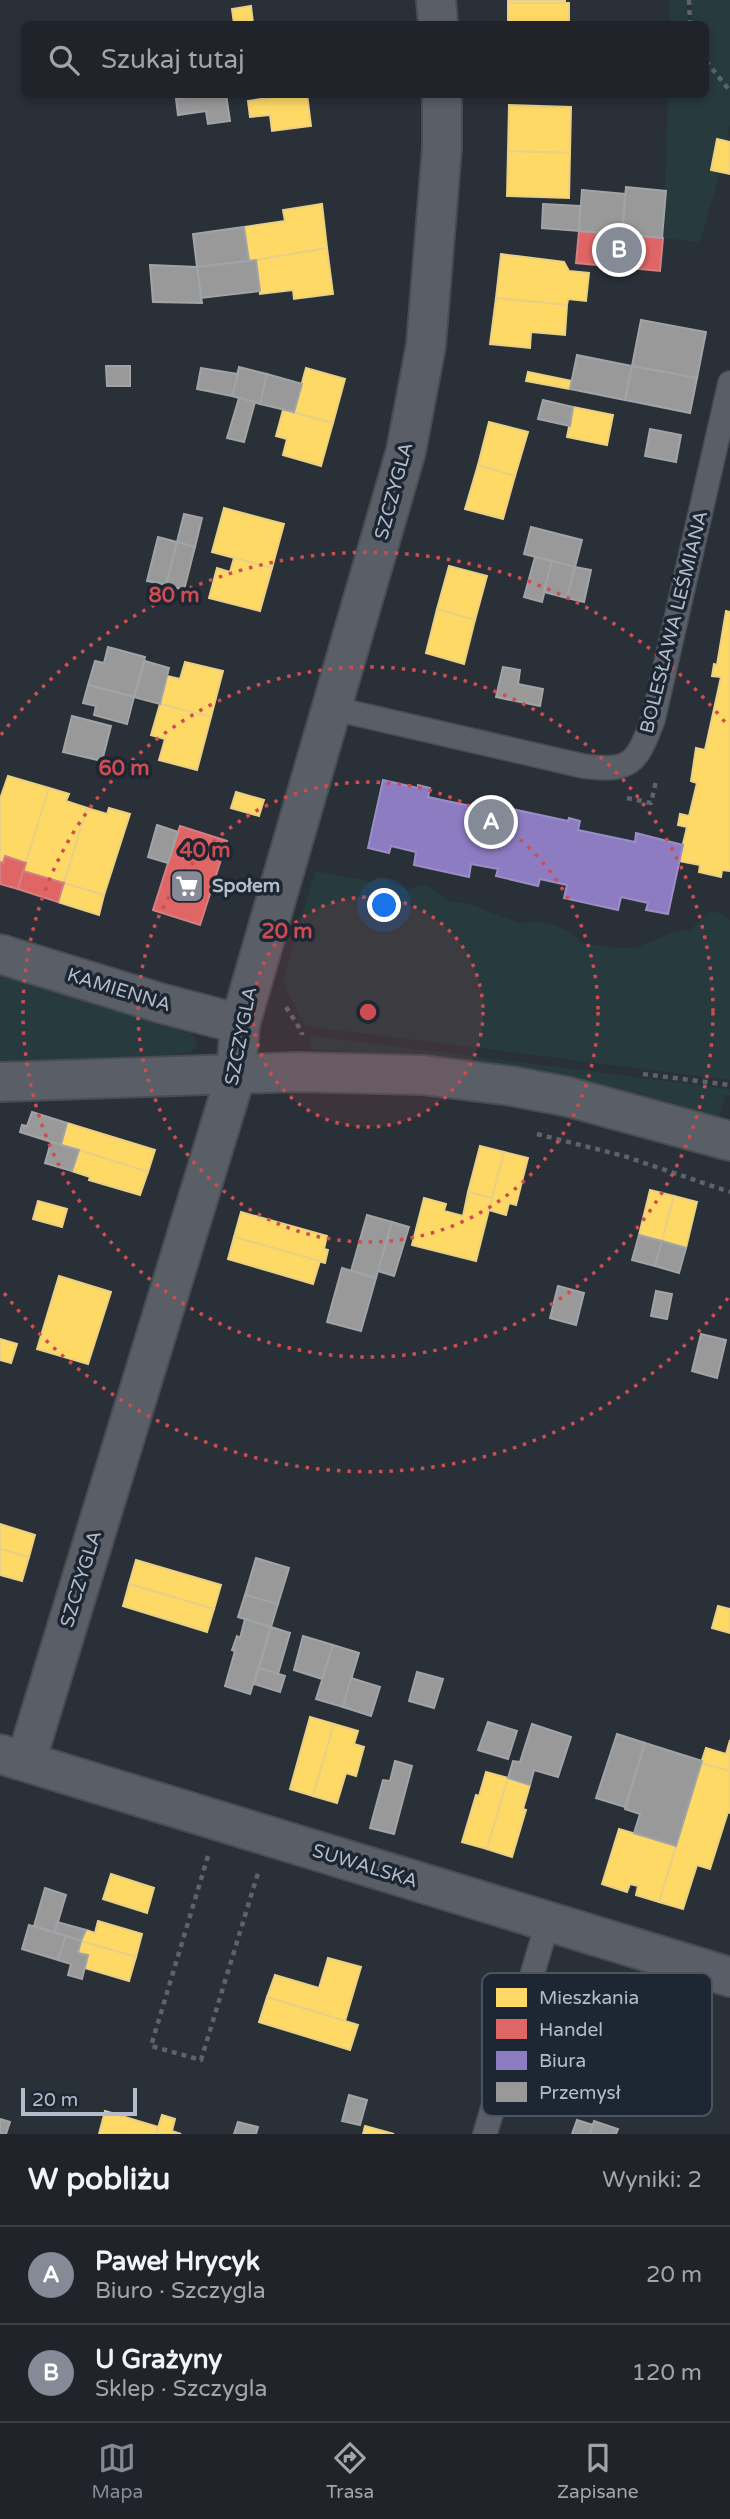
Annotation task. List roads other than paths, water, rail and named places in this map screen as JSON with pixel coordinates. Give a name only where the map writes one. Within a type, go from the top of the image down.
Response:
[{"type":"street","points":[[436,0],[438,21]]},
{"type":"street","name":"SZCZYGLA","points":[[13,1758],[236,1074],[240,1024],[406,451],[426,345],[436,247],[442,98]]},
{"type":"street","name":"KAMIENNA","points":[[0,954],[160,1003],[240,1024]]},
{"type":"street","points":[[0,1082],[374,1072],[490,1083],[569,1097],[730,1141]]},
{"type":"street","name":"SUWALSKA","points":[[13,1758],[730,1977]]},
{"type":"lane","name":"BOLESŁAWA LEŚMIANA","points":[[331,708],[583,766],[606,769],[628,764],[642,747],[653,720],[730,383]]},
{"type":"lane","points":[[533,1973],[548,1921]]},
{"type":"lane","points":[[485,2134],[490,2116]]},
{"type":"place","name":"U Grażyny","points":[[619,250]]},
{"type":"place","name":"Paweł Hrycyk","points":[[491,822]]},
{"type":"place","name":"Społem","points":[[187,886]]}]
